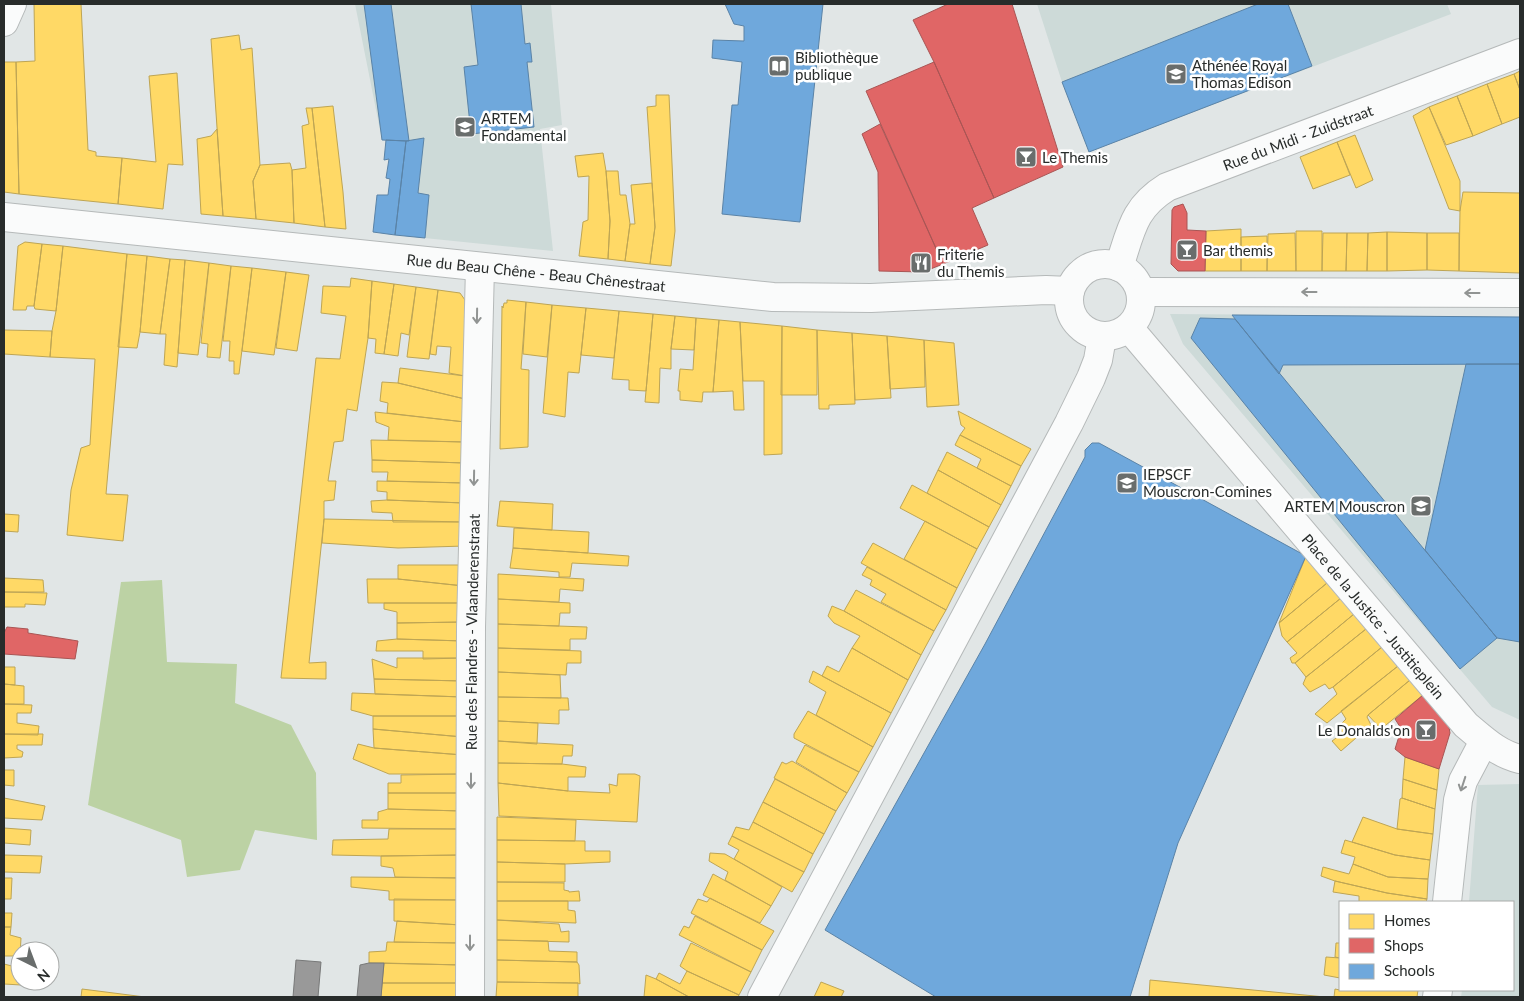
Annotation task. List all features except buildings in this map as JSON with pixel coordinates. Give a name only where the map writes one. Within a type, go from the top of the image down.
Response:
[{"type":"street","points":[[4,22],[12,4]]},
{"type":"street","name":"Rue du Midi - Zuidstraat","points":[[1119,267],[1138,214],[1153,196],[1167,187],[1520,53]]},
{"type":"street","name":"Rue du Beau Chêne - Beau Chênestraat","points":[[4,217],[773,297],[872,298],[1046,290],[1070,291]]},
{"type":"street","points":[[1101,264],[1119,267],[1135,280],[1140,292],[1141,300],[1138,315],[1129,328],[1116,335],[1102,337],[1088,332],[1077,324],[1068,304],[1070,291],[1079,274],[1089,267],[1101,264]]},
{"type":"street","name":"Rue des Flandres - Vlaanderenstraat","points":[[470,997],[471,617],[480,267]]},
{"type":"street","points":[[1140,292],[1520,293]]},
{"type":"street","name":"Place de la Justice - Justitieplein","points":[[1129,328],[1466,725],[1484,741],[1509,757],[1520,760]]},
{"type":"street","points":[[762,997],[1069,424],[1098,360],[1102,337]]},
{"type":"street","points":[[1447,901],[1458,800],[1463,780],[1484,741]]},
{"type":"shaded area","name":"ARTEM Fondamental","points":[[355,4],[551,4],[562,125],[540,129],[553,251],[395,235],[405,141],[382,140]]},
{"type":"shaded area","name":"Athénée Royal Thomas Edison","points":[[1037,4],[1447,4],[1451,14],[1089,152],[1062,82]]},
{"type":"shaded area","name":"ARTEM Mouscron","points":[[1170,314],[1520,317],[1520,720],[1492,707],[1183,344]]},
{"type":"shaded area","points":[[1520,784],[1520,997],[1461,997],[1462,991],[1514,991],[1514,901],[1469,901],[1478,785]]},
{"type":"green space","points":[[162,580],[167,662],[237,664],[235,703],[291,725],[316,773],[317,840],[255,830],[240,870],[187,877],[181,840],[88,805],[121,582]]},
{"type":"place","name":"Bibliothèque publique","points":[[779,66]]},
{"type":"place","name":"Athénée Royal Thomas Edison","points":[[1176,74]]},
{"type":"place","name":"ARTEM Fondamental","points":[[465,127]]},
{"type":"place","name":"Le Themis","points":[[1026,157]]},
{"type":"place","name":"Bar themis","points":[[1187,250]]},
{"type":"place","name":"Friterie du Themis","points":[[921,263]]},
{"type":"place","name":"IEPSCF Mouscron-Comines","points":[[1127,483]]},
{"type":"place","name":"ARTEM Mouscron","points":[[1421,506]]},
{"type":"place","name":"Le Donalds'on","points":[[1426,730]]}]
